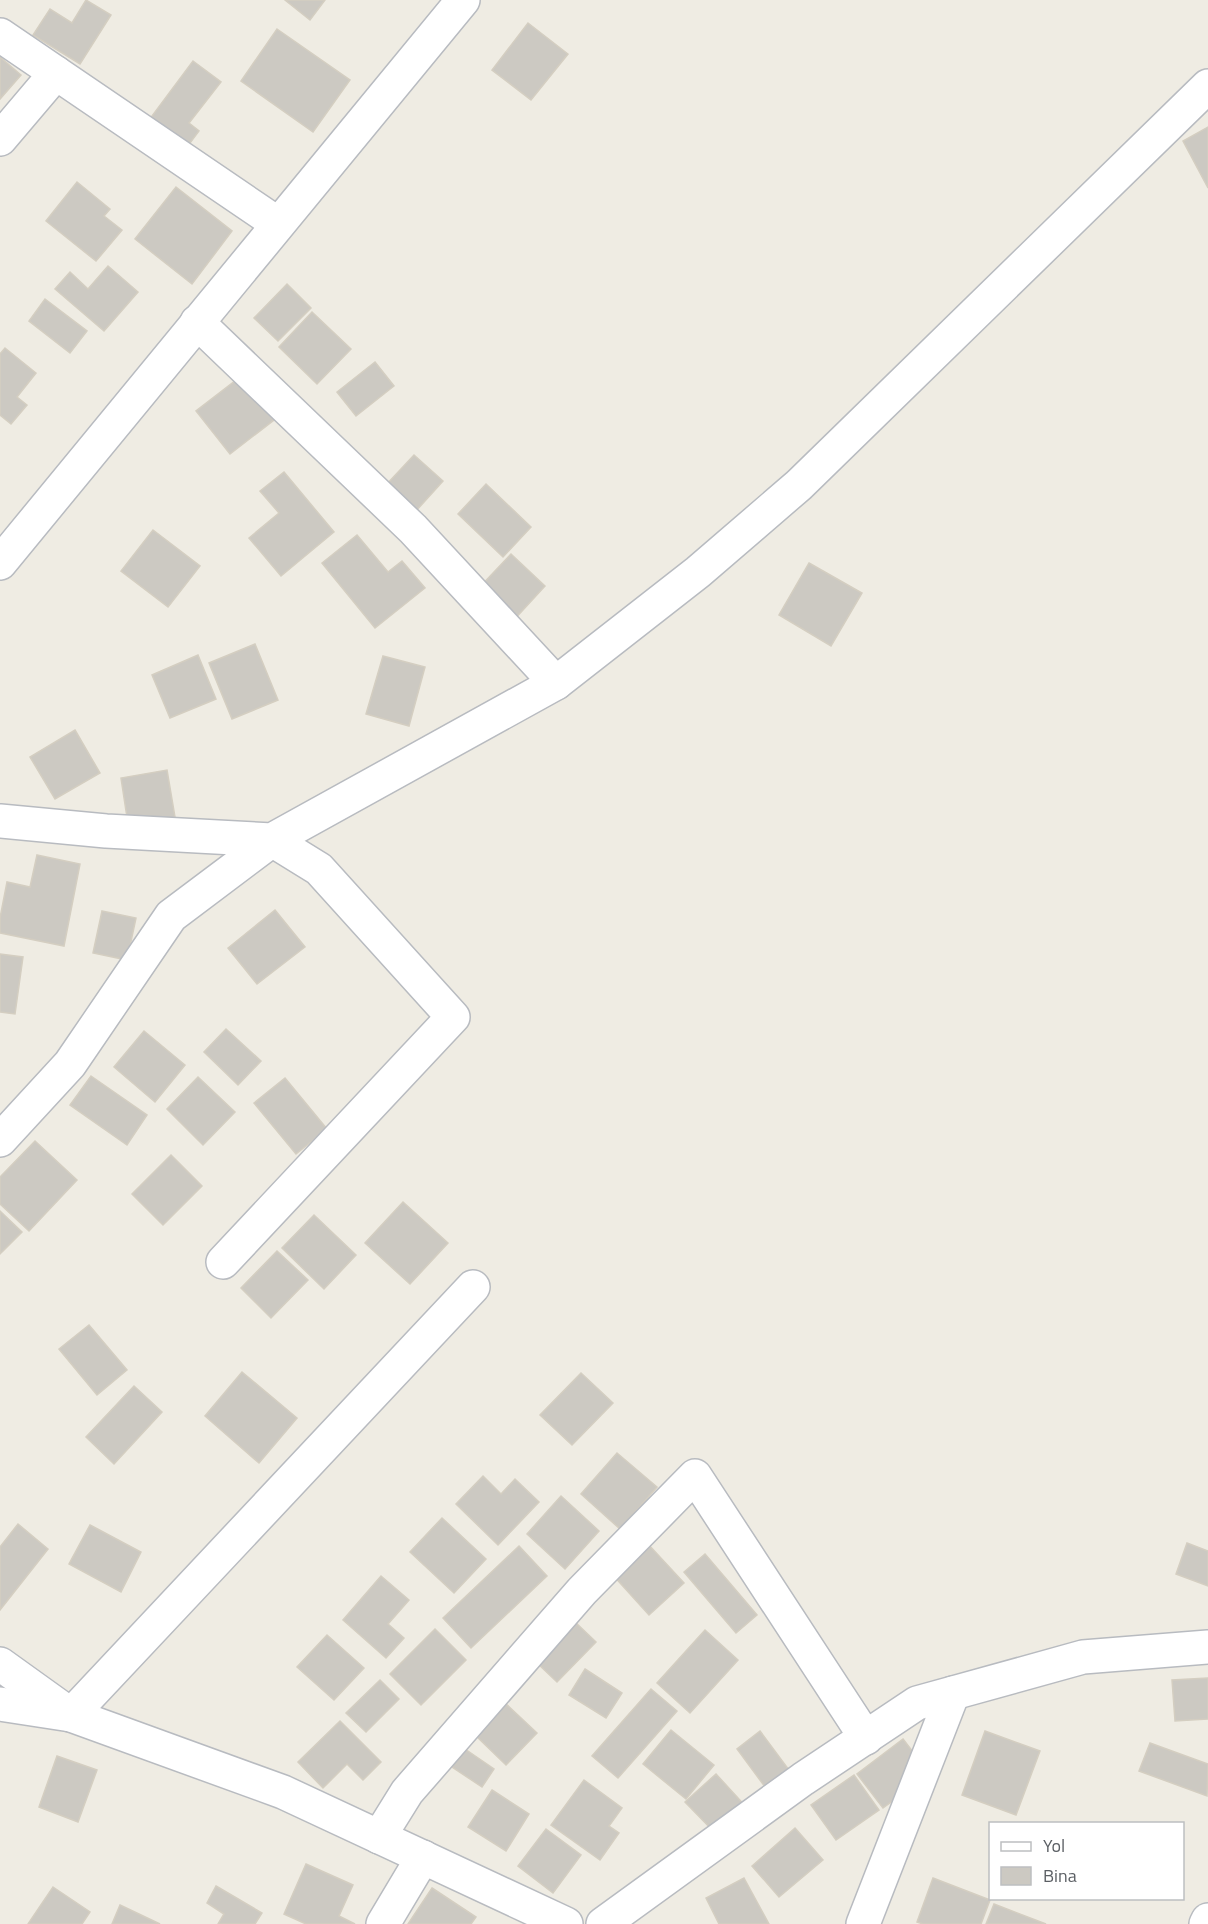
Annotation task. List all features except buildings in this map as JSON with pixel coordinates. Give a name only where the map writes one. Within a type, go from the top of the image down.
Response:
[{"type":"street","points":[[0,563],[463,0]]},
{"type":"street","points":[[0,35],[278,224]]},
{"type":"street","points":[[0,139],[56,73]]},
{"type":"street","points":[[0,1140],[70,1064],[171,916],[272,840],[556,683],[698,572],[799,486],[1208,86]]},
{"type":"street","points":[[197,322],[413,529],[556,683]]},
{"type":"street","points":[[0,820],[106,831],[272,840],[319,869],[453,1017],[223,1262]]},
{"type":"street","points":[[71,1715],[472,1287]]},
{"type":"street","points":[[379,1837],[407,1792],[582,1591],[695,1476],[866,1738]]},
{"type":"street","points":[[603,1924],[803,1779],[917,1703],[1083,1657],[1208,1647]]},
{"type":"street","points":[[0,1664],[71,1715]]},
{"type":"street","points":[[863,1924],[953,1694]]},
{"type":"street","points":[[0,1704],[71,1715],[283,1792],[566,1924]]},
{"type":"street","points":[[383,1924],[423,1857]]}]
